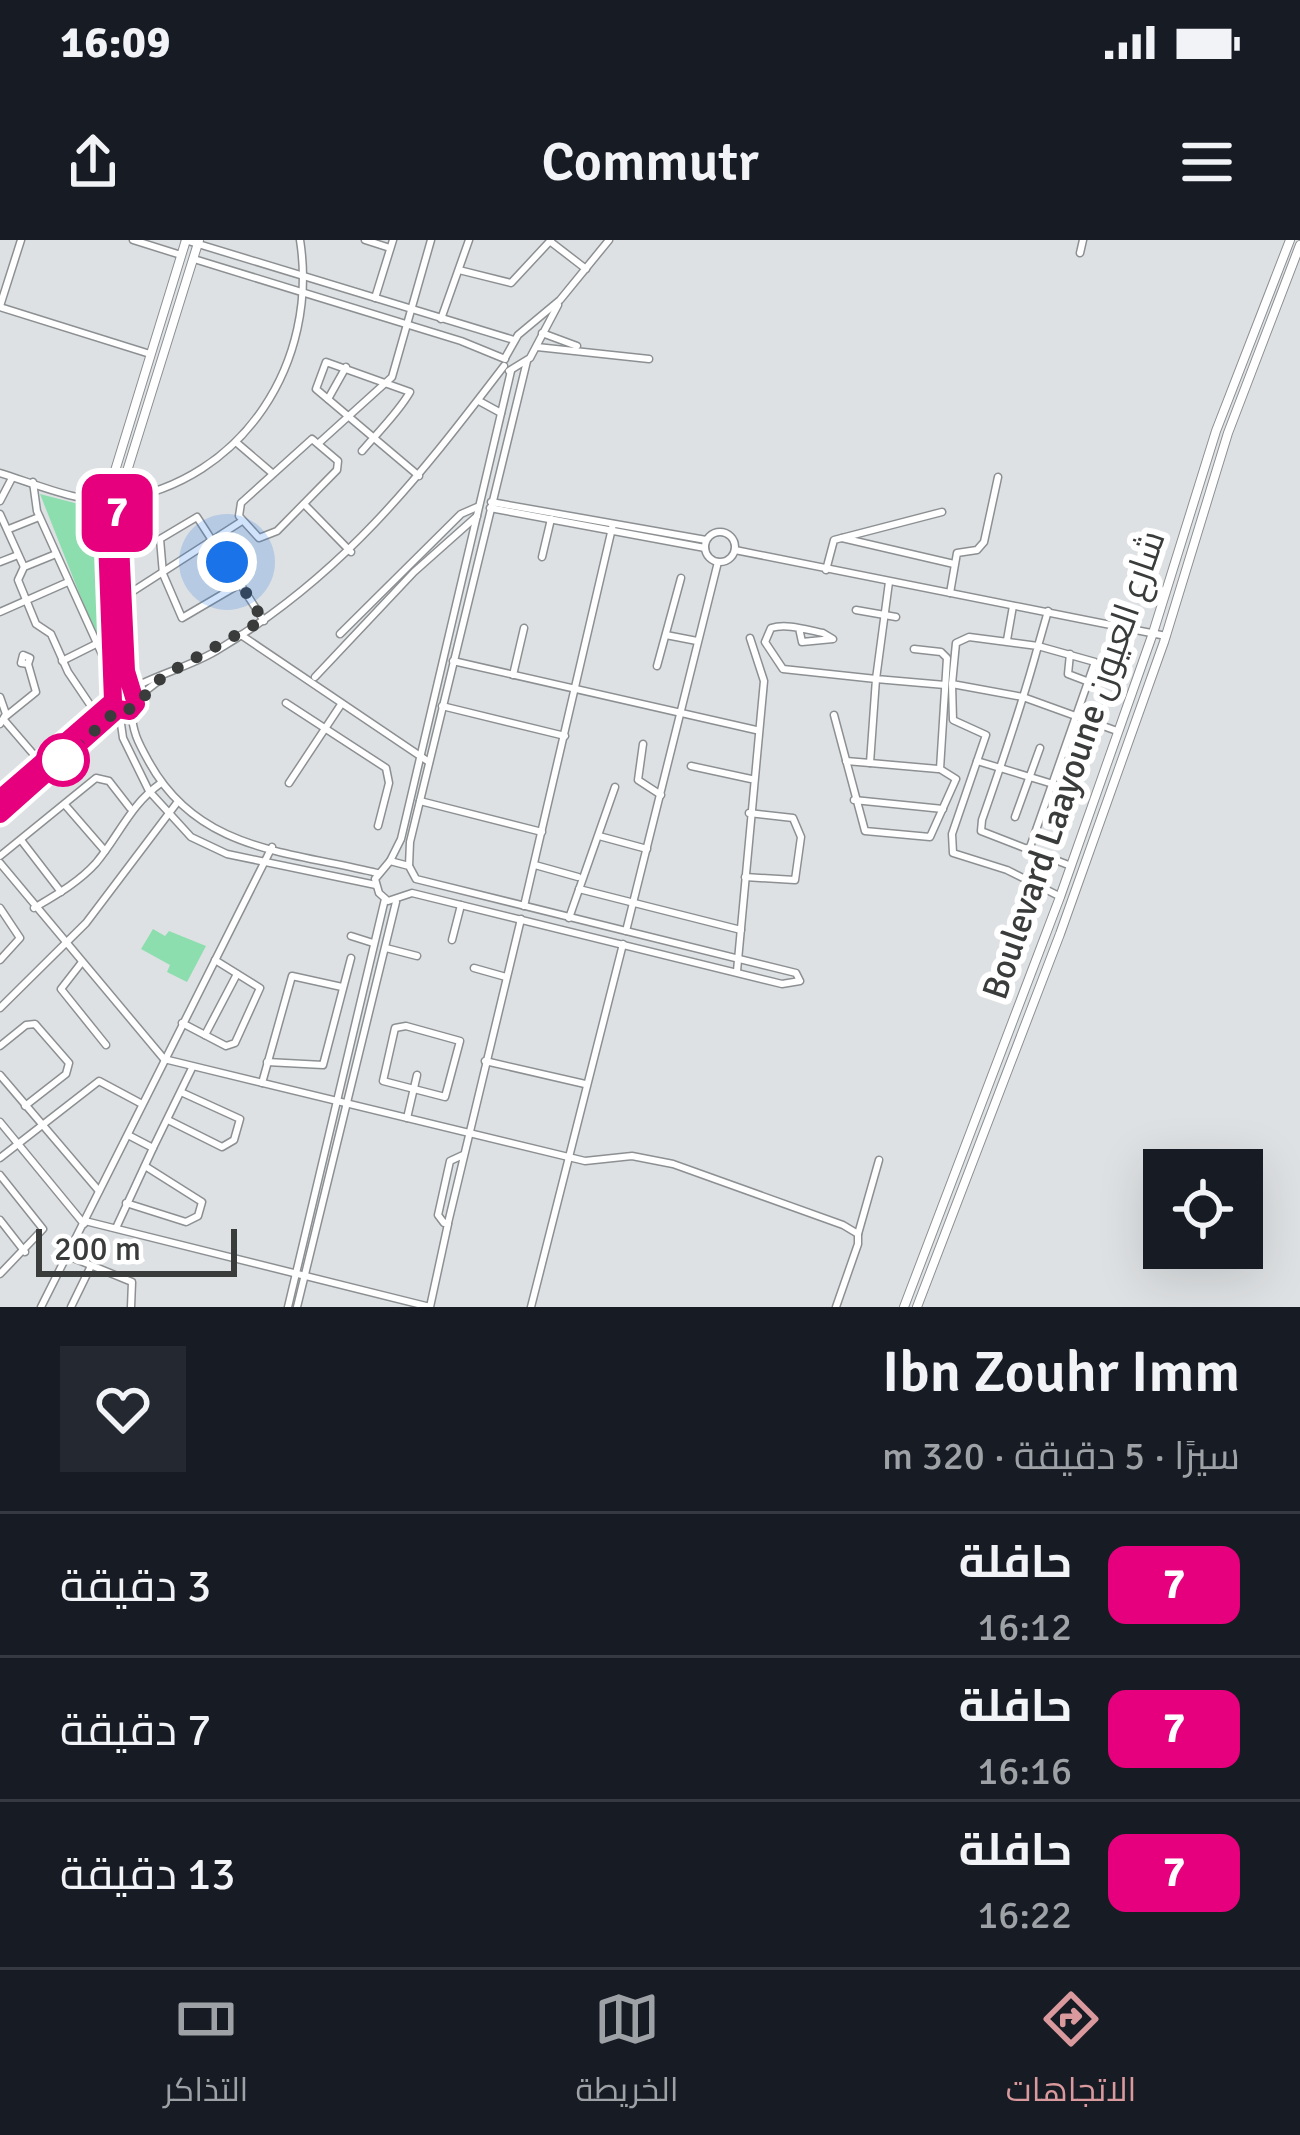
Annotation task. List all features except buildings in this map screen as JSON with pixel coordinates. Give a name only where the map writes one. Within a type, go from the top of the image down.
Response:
[{"type":"street","points":[[21,240],[0,306],[154,356]]},
{"type":"street","points":[[133,240],[407,324],[507,367]]},
{"type":"street","points":[[377,872],[215,832],[176,804],[134,733],[121,600],[118,500],[154,356],[186,240],[514,340]]},
{"type":"street","points":[[0,473],[118,500],[182,478],[237,443],[280,385],[296,340],[304,293],[300,240]]},
{"type":"street","points":[[365,240],[391,244],[375,298]]},
{"type":"street","points":[[320,442],[338,467],[304,504],[266,539],[242,521],[241,503],[272,473],[306,441],[320,442],[388,382],[431,240]]},
{"type":"street","points":[[441,320],[469,240]]},
{"type":"street","points":[[459,270],[511,283],[550,240],[586,269]]},
{"type":"street","points":[[315,677],[414,572],[477,516],[485,504],[514,340],[560,300],[609,240]]},
{"type":"street","points":[[1080,253],[1083,240]]},
{"type":"street","name":"Boulevard Laayoune شارع العيون","points":[[904,1307],[1060,897],[1153,633],[1216,430],[1290,240]]},
{"type":"street","points":[[198,242],[106,500],[115,679],[123,738],[166,816],[206,846],[376,885]]},
{"type":"street","name":"Boulevard Laayoune شارع العيون","points":[[917,1307],[1060,934],[1166,636],[1228,433],[1300,245]]},
{"type":"street","points":[[412,893],[416,879],[410,866],[425,759],[485,504],[527,361],[560,300]]},
{"type":"street","points":[[533,326],[580,348]]},
{"type":"street","points":[[537,347],[649,358]]},
{"type":"street","points":[[0,799],[97,715],[241,635],[351,552],[507,367],[527,361]]},
{"type":"street","points":[[362,451],[374,436],[410,394],[327,362],[314,386],[374,436],[419,476]]},
{"type":"street","points":[[328,399],[346,367]]},
{"type":"street","points":[[482,398],[500,413]]},
{"type":"street","points":[[237,443],[272,473]]},
{"type":"street","points":[[0,501],[12,477]]},
{"type":"street","points":[[950,593],[957,553],[977,550],[984,542],[998,477]]},
{"type":"street","points":[[33,482],[40,517],[94,645],[115,679]]},
{"type":"street","points":[[304,504],[351,552]]},
{"type":"street","points":[[485,504],[613,527]]},
{"type":"street","points":[[340,634],[461,514],[485,504],[705,544],[718,562]]},
{"type":"street","points":[[826,570],[832,542],[942,512]]},
{"type":"street","points":[[0,514],[24,567]]},
{"type":"street","points":[[416,879],[801,978],[789,985],[412,893],[396,902],[385,899],[376,885],[377,872],[390,861],[401,839],[442,706],[477,516]]},
{"type":"street","points":[[9,529],[40,517]]},
{"type":"street","points":[[240,584],[182,618],[163,574],[160,543],[165,532],[195,517],[214,540],[263,620]]},
{"type":"street","points":[[542,556],[551,518]]},
{"type":"street","points":[[110,606],[242,521]]},
{"type":"street","points":[[0,1122],[85,1222],[430,1307],[448,1223],[439,1221],[440,1205],[452,1158],[463,1155],[613,527]]},
{"type":"street","points":[[705,544],[716,532],[728,533],[735,550]]},
{"type":"street","points":[[842,538],[954,564]]},
{"type":"street","points":[[531,1307],[718,562],[735,550],[1166,636]]},
{"type":"street","points":[[56,554],[24,567],[18,580],[37,626],[51,634],[62,661],[97,715]]},
{"type":"street","points":[[0,562],[18,555]]},
{"type":"street","points":[[657,666],[681,578]]},
{"type":"street","points":[[0,612],[68,582]]},
{"type":"street","points":[[870,763],[889,582]]},
{"type":"street","points":[[1007,640],[1012,606]]},
{"type":"street","points":[[856,610],[896,617]]},
{"type":"street","points":[[1048,611],[981,831],[1071,866]]},
{"type":"street","points":[[799,628],[802,642],[833,640],[830,634],[799,628],[776,626],[766,634],[783,669],[948,684],[1023,697],[1118,731]]},
{"type":"street","points":[[513,675],[524,628]]},
{"type":"street","points":[[241,635],[425,759]]},
{"type":"street","points":[[666,635],[697,641]]},
{"type":"street","points":[[736,971],[764,681],[750,638]]},
{"type":"street","points":[[940,769],[948,684],[958,640],[1007,640],[1094,660],[1028,851]]},
{"type":"street","points":[[62,661],[94,645]]},
{"type":"street","points":[[914,649],[945,654],[953,720],[986,735],[952,834],[953,853],[1007,870],[1060,897]]},
{"type":"street","points":[[1070,654],[1067,673],[1089,682]]},
{"type":"street","points":[[448,660],[757,730]]},
{"type":"street","points":[[3,720],[36,692],[28,664]]},
{"type":"street","points":[[0,697],[3,720],[41,763]]},
{"type":"street","points":[[117,703],[132,709]]},
{"type":"street","points":[[0,814],[117,703]]},
{"type":"street","points":[[286,703],[386,768],[389,783],[378,826]]},
{"type":"street","points":[[289,783],[341,705]]},
{"type":"street","points":[[442,706],[565,736]]},
{"type":"street","points":[[834,716],[854,800],[865,831],[874,836],[927,839],[956,777],[940,769],[846,761]]},
{"type":"street","points":[[644,744],[638,780],[661,795]]},
{"type":"street","points":[[1015,817],[1040,748]]},
{"type":"street","points":[[977,761],[1054,784]]},
{"type":"street","points":[[691,766],[751,779]]},
{"type":"street","points":[[130,808],[104,777],[0,859],[63,944],[164,1059],[567,1156],[606,1163],[632,1156],[673,1164],[858,1234]]},
{"type":"street","points":[[34,908],[61,892],[105,851],[130,808],[161,783]]},
{"type":"street","points":[[568,918],[615,787]]},
{"type":"street","points":[[854,800],[944,809]]},
{"type":"street","points":[[420,801],[542,832]]},
{"type":"street","points":[[0,1008],[86,922],[176,804]]},
{"type":"street","points":[[66,806],[105,851]]},
{"type":"street","points":[[746,877],[795,880],[801,837],[794,818],[749,813]]},
{"type":"street","points":[[598,836],[647,849]]},
{"type":"street","points":[[21,840],[61,892]]},
{"type":"street","points":[[41,1307],[272,847]]},
{"type":"street","points":[[390,861],[410,866]]},
{"type":"street","points":[[535,865],[578,877]]},
{"type":"street","points":[[579,889],[741,930]]},
{"type":"street","points":[[301,1275],[385,899]]},
{"type":"street","points":[[293,1307],[396,902]]},
{"type":"street","points":[[452,940],[460,904]]},
{"type":"street","points":[[0,908],[20,938],[0,960]]},
{"type":"street","points":[[351,935],[417,956]]},
{"type":"street","points":[[663,953],[666,942]]},
{"type":"street","points":[[267,1062],[323,1065],[351,958]]},
{"type":"street","points":[[182,1023],[232,1044],[249,1015],[260,988],[215,960]]},
{"type":"street","points":[[82,962],[61,989],[106,1045]]},
{"type":"street","points":[[474,968],[506,977]]},
{"type":"street","points":[[205,1035],[237,973]]},
{"type":"street","points":[[262,1084],[292,976],[344,988]]},
{"type":"street","points":[[0,1046],[26,1025],[35,1024],[68,1060],[66,1074],[25,1106]]},
{"type":"street","points":[[394,1028],[459,1040],[446,1096],[414,1090],[382,1079],[394,1028]]},
{"type":"street","points":[[485,1061],[585,1084]]},
{"type":"street","points":[[116,1230],[192,1068]]},
{"type":"street","points":[[0,1075],[99,1191]]},
{"type":"street","points":[[407,1118],[418,1076]]},
{"type":"street","points":[[0,1158],[100,1081],[142,1103]]},
{"type":"street","points":[[168,1120],[227,1148],[241,1128],[236,1117],[182,1093]]},
{"type":"street","points":[[128,1135],[153,1148]]},
{"type":"street","points":[[836,1307],[879,1160]]},
{"type":"street","points":[[126,1203],[186,1222],[198,1216],[203,1204],[199,1199],[145,1166]]},
{"type":"street","points":[[0,1175],[43,1229],[0,1274]]},
{"type":"street","points":[[0,1220],[25,1252]]},
{"type":"street","points":[[66,1256],[132,1282],[131,1307]]},
{"type":"street","points":[[71,1307],[90,1268]]},
{"type":"green space","points":[[40,494],[98,509],[106,661]]},
{"type":"green space","points":[[153,929],[206,946],[187,982],[167,972],[170,965],[141,949]]},
{"type":"bus line","name":"7","points":[[0,799],[113,701],[106,500],[118,500],[126,671],[136,704],[130,711],[118,709],[0,814]]},
{"type":"route","points":[[63,760],[118,709],[132,709],[137,698],[163,676],[212,653],[263,620],[227,562]]}]
